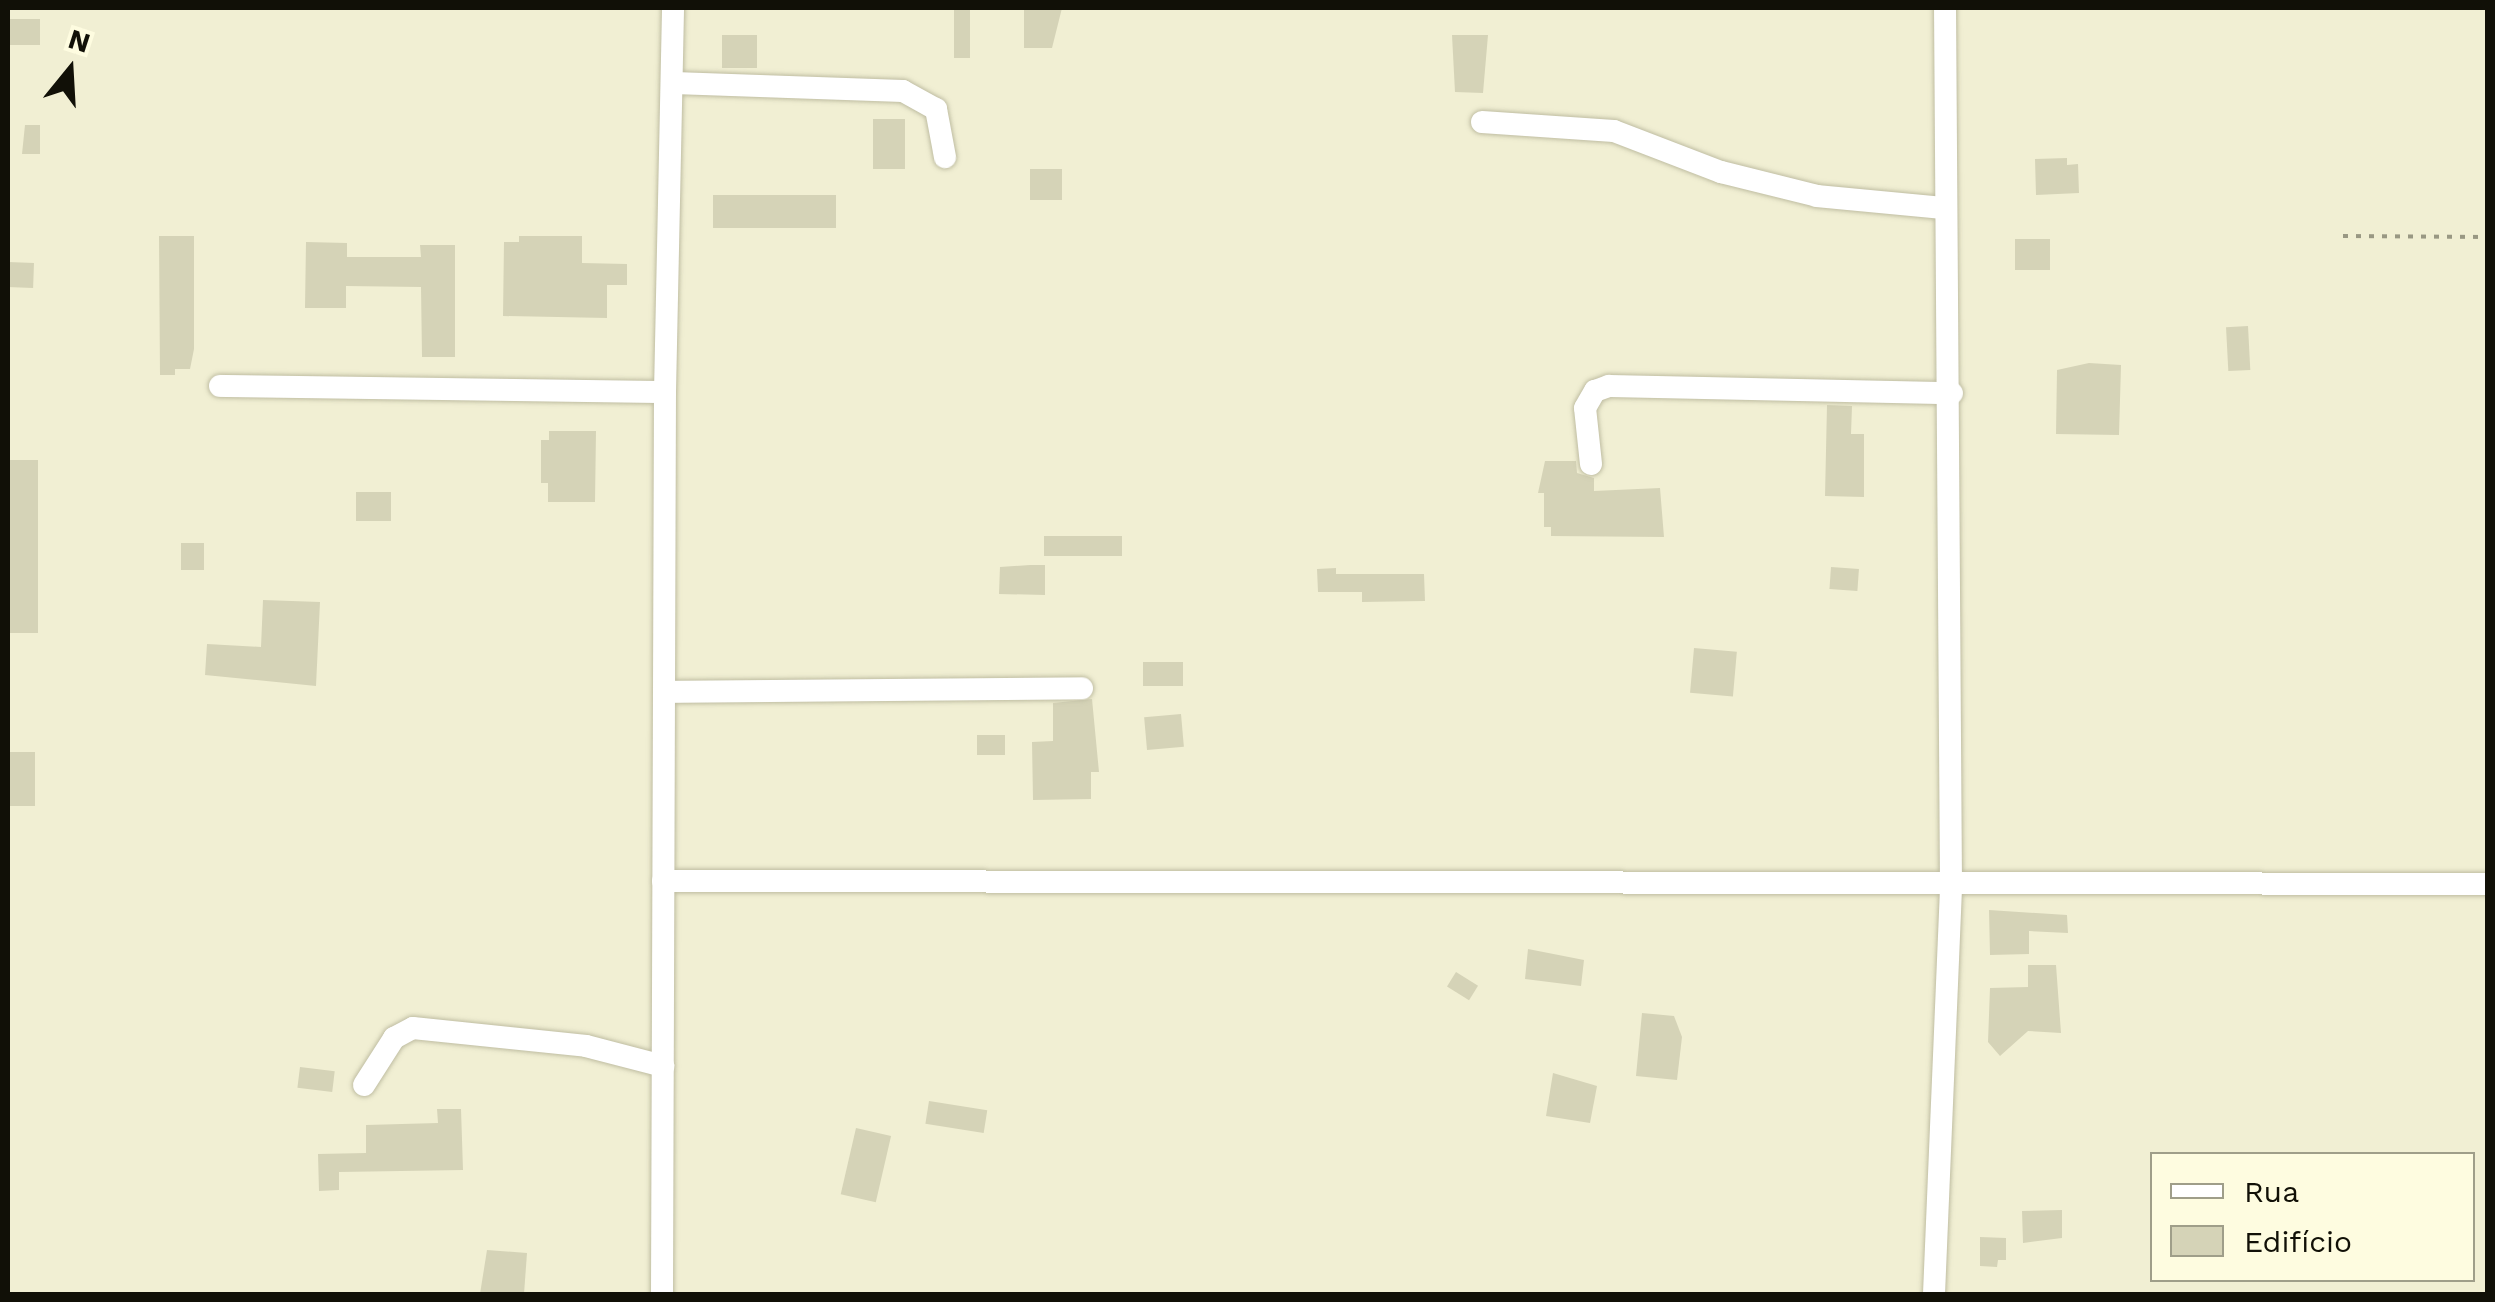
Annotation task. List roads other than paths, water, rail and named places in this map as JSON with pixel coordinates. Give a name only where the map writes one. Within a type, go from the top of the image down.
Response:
[{"type":"street","points":[[662,1294],[665,392],[673,8]]},
{"type":"street","points":[[1934,1294],[1951,885],[1952,393],[1945,208],[1945,8]]},
{"type":"street","points":[[674,83],[902,91],[936,108],[945,157]]},
{"type":"street","points":[[1482,122],[1602,128],[1721,172],[1818,196],[1945,208]]},
{"type":"street","points":[[220,386],[665,392]]},
{"type":"street","points":[[1591,464],[1585,408],[1595,391],[1609,386],[1952,393]]},
{"type":"street","points":[[664,692],[1082,688]]},
{"type":"street","points":[[663,881],[2488,884]]},
{"type":"street","points":[[364,1084],[394,1038],[413,1028],[586,1046],[663,1066]]}]
